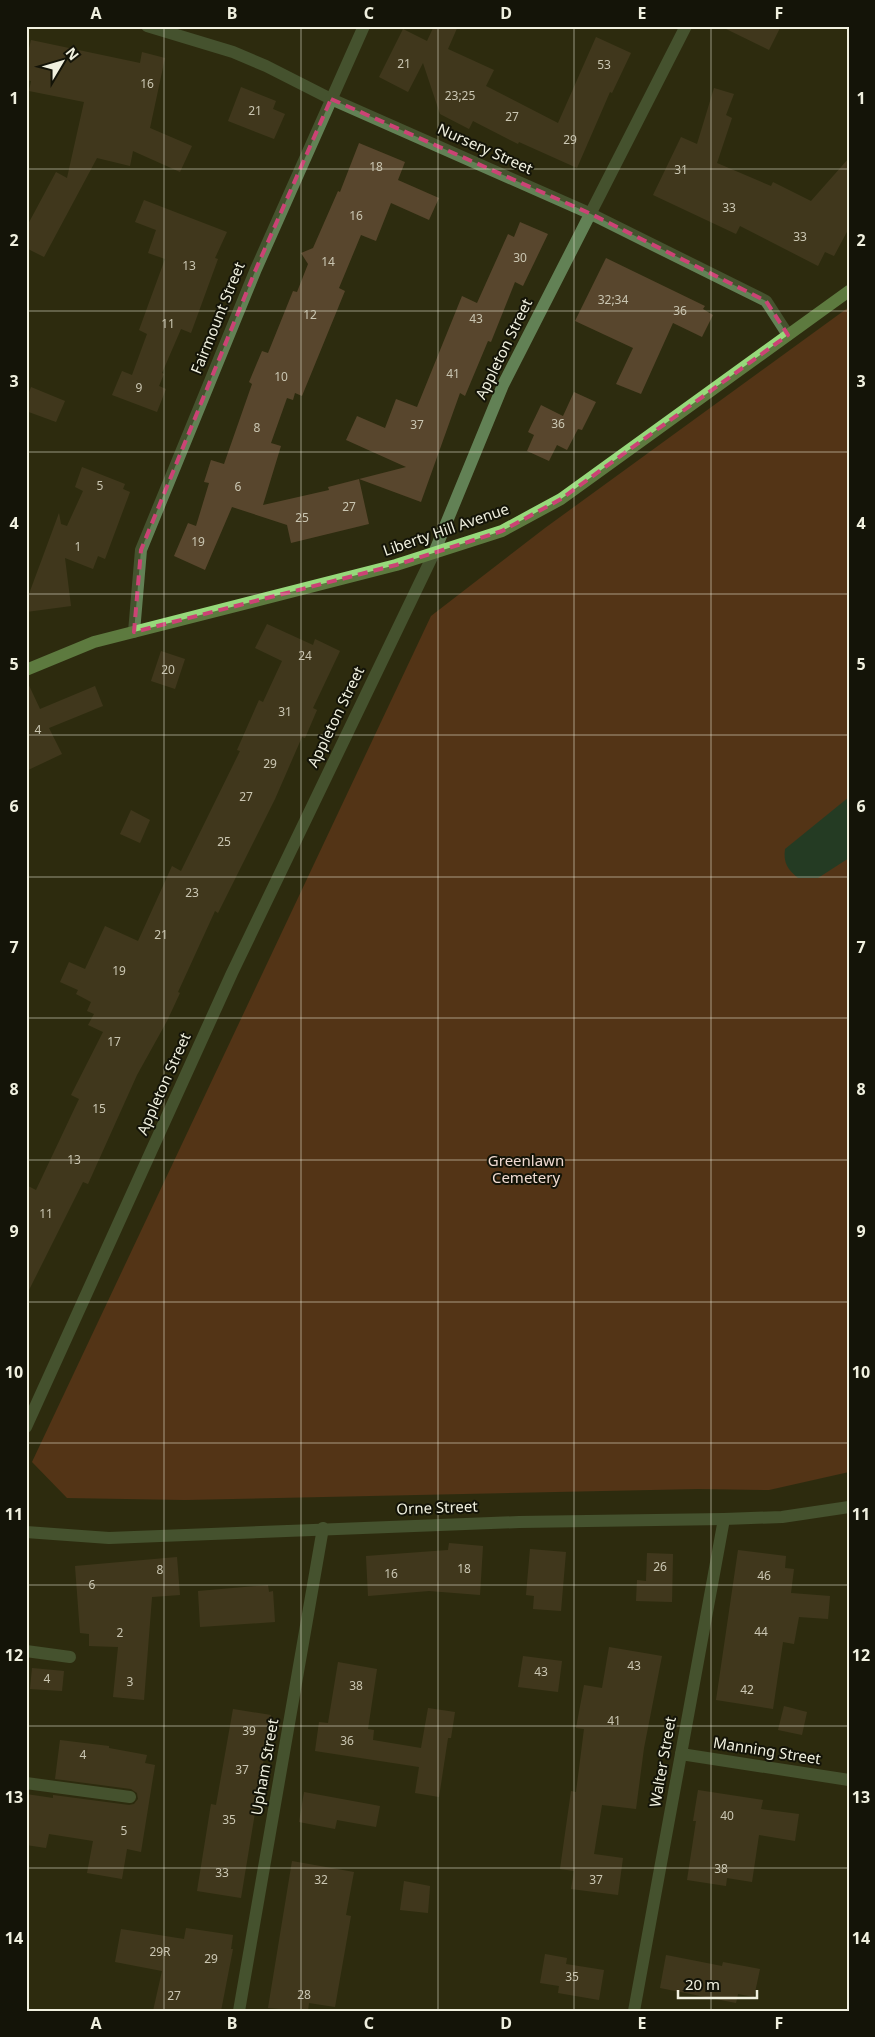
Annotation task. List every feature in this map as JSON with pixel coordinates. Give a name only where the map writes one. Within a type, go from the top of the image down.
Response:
[{"type":"main road","name":"Liberty Hill Avenue","points":[[26,670],[94,642],[387,568],[502,530],[561,498],[849,291]]},
{"type":"street","name":"Nursery Street","points":[[147,26],[233,52],[331,99],[589,213],[766,302],[788,335]]},
{"type":"street","name":"Fairmount Street","points":[[134,632],[140,550],[252,278],[364,26]]},
{"type":"street","name":"Appleton Street","points":[[26,1427],[232,973],[434,553],[503,385],[686,26]]},
{"type":"street","name":"Orne Street","points":[[26,1532],[109,1538],[323,1528],[519,1522],[724,1520],[782,1517],[849,1507]]},
{"type":"street","name":"Walter Street","points":[[634,2011],[724,1520]]},
{"type":"street","name":"Upham Street","points":[[238,2011],[323,1528]]},
{"type":"street","points":[[26,1651],[70,1657]]},
{"type":"street","name":"Manning Street","points":[[681,1754],[849,1780]]},
{"type":"street","points":[[26,1783],[130,1797]]},
{"type":"highlighted area","points":[[331,99],[589,213],[766,301],[788,335],[561,499],[502,531],[396,565],[134,632],[141,550],[256,269]]},
{"type":"green space","name":"Greenlawn Cemetery","points":[[849,307],[849,1472],[769,1490],[698,1489],[185,1500],[67,1498],[32,1462],[431,616],[545,528]]},
{"type":"shaded area","points":[[849,797],[849,858],[818,878],[798,878],[787,866],[785,849]]},
{"type":"building","points":[[434,26],[458,26],[448,49],[494,70],[486,86],[558,123],[596,37],[631,53],[612,93],[610,92],[577,168],[519,142],[518,144],[473,121],[469,129],[440,114],[423,63],[408,92],[379,77],[403,29],[427,41]]},
{"type":"building","points":[[720,26],[781,26],[769,50]]},
{"type":"building","points":[[31,40],[140,63],[142,52],[165,58],[150,128],[192,146],[180,172],[133,151],[130,166],[97,158],[44,257],[26,248],[26,228],[56,172],[67,178],[84,102],[29,91],[31,81],[26,80],[26,61]]},
{"type":"building","points":[[241,87],[276,101],[273,109],[285,114],[274,139],[228,121]]},
{"type":"building","points":[[714,88],[734,94],[726,115],[732,118],[717,163],[771,186],[773,182],[811,201],[849,158],[849,228],[834,256],[825,252],[818,266],[740,226],[736,234],[653,195],[681,137],[697,144]]},
{"type":"building","points":[[359,143],[405,162],[398,180],[439,198],[429,220],[391,203],[376,241],[361,235],[339,288],[345,291],[302,396],[295,393],[293,400],[287,398],[271,443],[281,446],[263,505],[329,490],[328,487],[359,479],[369,524],[291,543],[287,525],[232,507],[205,570],[174,556],[188,523],[196,526],[209,483],[204,482],[211,460],[224,464],[252,384],[249,382],[262,351],[268,353],[293,291],[297,292],[308,264],[301,253],[313,248],[338,191],[340,192]]},
{"type":"building","points":[[144,200],[227,232],[215,258],[218,259],[191,333],[181,329],[162,373],[164,374],[159,386],[166,389],[157,412],[112,395],[122,371],[132,375],[147,334],[139,330],[165,259],[148,253],[156,230],[135,222]]},
{"type":"building","points":[[520,222],[548,234],[523,286],[515,282],[491,342],[488,341],[465,396],[460,393],[421,502],[359,479],[406,467],[346,440],[357,416],[385,428],[396,399],[417,407],[462,296],[477,303],[508,234],[514,237]]},
{"type":"building","points":[[606,258],[705,306],[703,309],[713,315],[702,337],[673,323],[641,394],[616,384],[633,348],[575,321]]},
{"type":"building","points":[[31,387],[65,401],[56,422],[26,411],[26,400]]},
{"type":"building","points":[[574,392],[596,402],[582,430],[578,429],[567,450],[557,445],[549,461],[527,451],[534,435],[528,432],[541,405],[563,416]]},
{"type":"building","points":[[82,467],[125,484],[123,489],[130,492],[105,559],[98,556],[93,569],[65,558],[71,606],[26,612],[26,602],[59,513],[61,524],[67,526],[83,491],[75,487]]},
{"type":"building","points":[[267,624],[313,645],[315,639],[340,651],[313,708],[317,710],[305,738],[302,737],[275,799],[218,913],[215,911],[178,992],[180,993],[167,1021],[137,1075],[88,1184],[83,1182],[26,1296],[26,1185],[36,1190],[79,1099],[71,1095],[103,1032],[88,1025],[94,1014],[87,1011],[91,1002],[76,994],[78,990],[60,982],[69,962],[85,969],[105,926],[138,941],[172,866],[181,871],[240,751],[237,750],[259,700],[263,702],[282,661],[255,648]]},
{"type":"building","points":[[161,651],[185,659],[175,689],[151,681]]},
{"type":"building","points":[[26,679],[40,709],[95,686],[103,706],[49,728],[62,754],[26,771]]},
{"type":"building","points":[[131,810],[150,820],[140,843],[120,834]]},
{"type":"building","points":[[449,1543],[483,1546],[480,1595],[429,1591],[368,1596],[366,1556],[448,1550]]},
{"type":"building","points":[[530,1549],[566,1552],[561,1611],[533,1609],[534,1596],[526,1595]]},
{"type":"building","points":[[738,1550],[786,1556],[785,1568],[794,1569],[791,1593],[830,1596],[828,1619],[799,1617],[794,1644],[783,1642],[773,1709],[716,1700]]},
{"type":"building","points":[[647,1553],[673,1554],[672,1602],[636,1601],[637,1580],[646,1581]]},
{"type":"building","points":[[177,1557],[180,1595],[152,1597],[144,1700],[113,1697],[118,1647],[89,1646],[89,1634],[80,1633],[75,1566]]},
{"type":"building","points":[[268,1585],[269,1592],[273,1591],[275,1622],[200,1627],[198,1591]]},
{"type":"building","points":[[609,1647],[662,1656],[644,1748],[636,1809],[602,1805],[594,1854],[623,1858],[618,1895],[571,1889],[574,1871],[560,1869],[571,1791],[576,1792],[584,1729],[576,1728],[584,1685],[602,1688]]},
{"type":"building","points":[[523,1656],[562,1661],[558,1692],[518,1687]]},
{"type":"building","points":[[338,1662],[377,1669],[368,1729],[374,1730],[373,1740],[421,1748],[428,1708],[455,1712],[451,1738],[448,1738],[439,1797],[415,1793],[419,1767],[315,1751],[319,1722],[328,1723]]},
{"type":"building","points":[[32,1668],[64,1671],[62,1691],[30,1689]]},
{"type":"building","points":[[784,1706],[807,1712],[802,1735],[778,1730]]},
{"type":"building","points":[[233,1709],[271,1715],[241,1898],[197,1891],[211,1804],[216,1805]]},
{"type":"building","points":[[60,1740],[109,1746],[109,1748],[147,1755],[145,1763],[155,1765],[141,1852],[127,1849],[122,1879],[87,1873],[93,1841],[49,1834],[46,1848],[26,1845],[26,1794],[53,1798],[53,1795],[129,1805],[134,1804],[138,1799],[137,1793],[131,1789],[55,1779]]},
{"type":"building","points":[[698,1790],[763,1800],[761,1809],[799,1814],[795,1841],[759,1835],[752,1882],[727,1878],[726,1886],[687,1880],[696,1821],[693,1821]]},
{"type":"building","points":[[304,1792],[380,1806],[376,1827],[337,1820],[335,1829],[299,1822]]},
{"type":"building","points":[[292,1861],[354,1872],[346,1915],[351,1916],[335,2007],[309,2003],[308,2011],[268,2008]]},
{"type":"building","points":[[404,1881],[430,1886],[428,1913],[400,1910]]},
{"type":"building","points":[[186,1928],[233,1935],[231,1949],[233,1949],[221,2011],[153,2011],[162,1971],[115,1962],[121,1929],[184,1939]]},
{"type":"building","points":[[545,1954],[567,1958],[566,1964],[604,1970],[599,2000],[558,1993],[559,1986],[540,1983]]},
{"type":"building","points":[[666,1955],[722,1966],[723,1962],[760,1969],[754,1997],[738,1994],[736,2003],[660,1988]]}]
